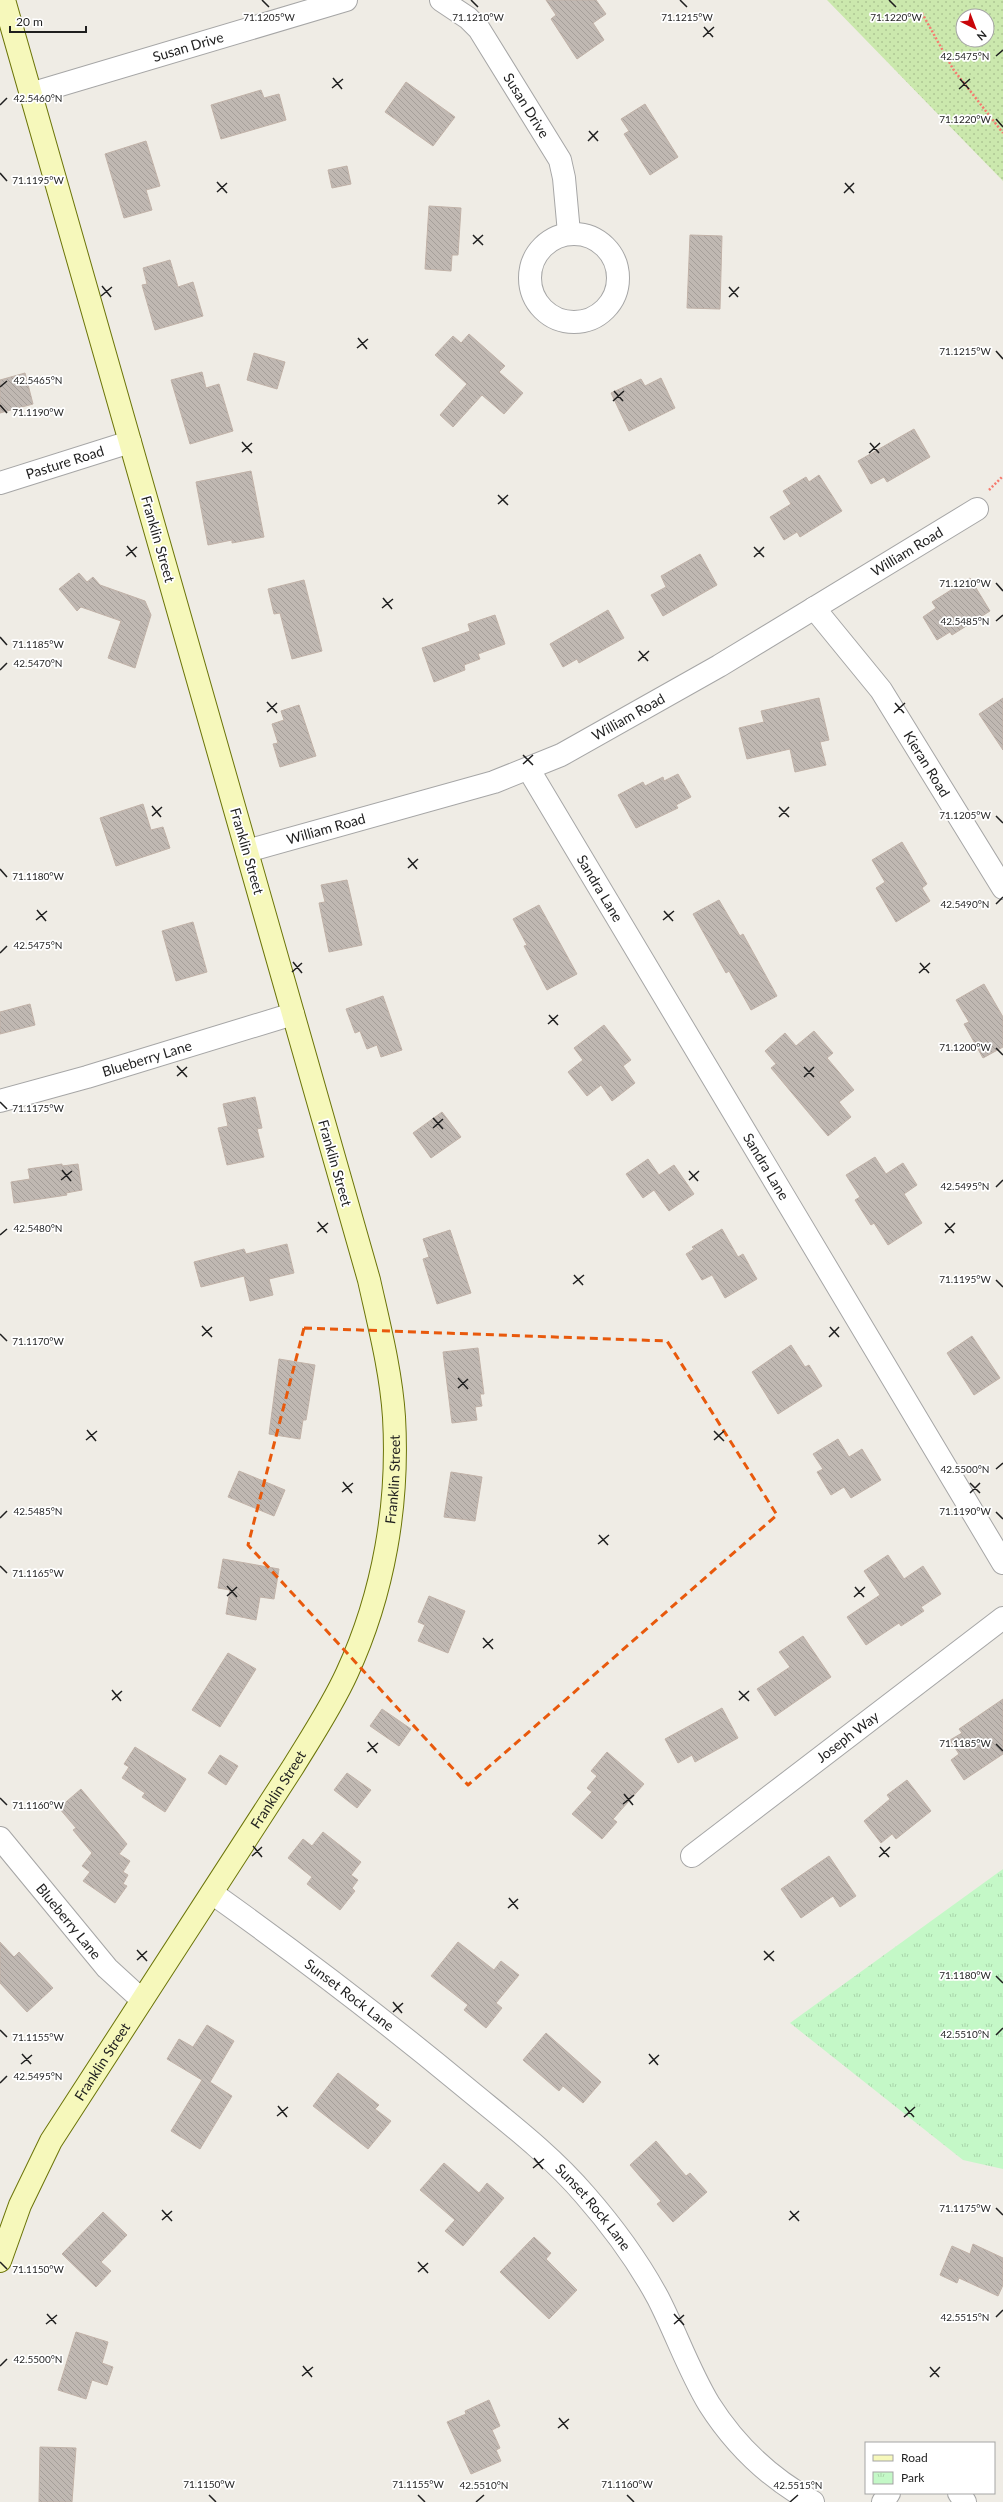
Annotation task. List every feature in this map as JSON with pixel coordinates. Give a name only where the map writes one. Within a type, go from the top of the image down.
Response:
[{"type":"main road","name":"Franklin Street","points":[[0,2261],[20,2205],[51,2141],[328,1711],[347,1673],[374,1603],[384,1562],[394,1488],[394,1416],[380,1328],[369,1280],[4,0]]},
{"type":"street","name":"Susan Drive","points":[[30,94],[346,0]]},
{"type":"street","name":"Susan Drive","points":[[441,0],[468,18],[479,29],[556,151],[564,178],[569,233]]},
{"type":"street","points":[[569,233],[586,235],[602,243],[613,256],[618,273],[617,290],[609,306],[595,317],[579,322],[561,321],[546,312],[534,300],[529,283],[531,265],[539,250],[552,239],[569,233]]},
{"type":"street","name":"Pasture Road","points":[[0,483],[130,442]]},
{"type":"street","name":"William Road","points":[[247,851],[459,793],[529,770],[597,736],[658,702],[976,509]]},
{"type":"street","name":"Kieran Road","points":[[814,608],[878,685],[1003,888]]},
{"type":"street","name":"Sandra Lane","points":[[529,770],[1003,1563]]},
{"type":"street","name":"Blueberry Lane","points":[[0,1101],[80,1080],[292,1014]]},
{"type":"street","name":"Joseph Way","points":[[692,1856],[1003,1618]]},
{"type":"street","name":"Blueberry Lane","points":[[0,1838],[108,1968],[142,2000]]},
{"type":"street","name":"Sunset Rock Lane","points":[[212,1893],[278,1940],[414,2046],[560,2168],[606,2220],[639,2267],[657,2297],[708,2403],[723,2424],[738,2443],[767,2470],[813,2502]]},
{"type":"path","points":[[922,13],[953,69],[1003,133]]},
{"type":"highlighted area","points":[[304,1328],[667,1341],[777,1515],[468,1785],[248,1545]]},
{"type":"green space","points":[[827,0],[1003,0],[1003,181]]},
{"type":"green space","points":[[1003,1869],[1003,2169],[963,2160],[790,2023]]},
{"type":"building","points":[[546,0],[596,0],[606,14],[593,23],[604,40],[577,59],[551,19],[556,15]]},
{"type":"building","points":[[406,82],[455,117],[433,146],[385,112]]},
{"type":"building","points":[[261,90],[264,98],[279,94],[286,120],[221,139],[211,105]]},
{"type":"building","points":[[645,104],[678,157],[650,175],[624,134],[629,131],[621,119]]},
{"type":"building","points":[[146,141],[160,186],[146,190],[152,210],[124,218],[105,154]]},
{"type":"building","points":[[347,166],[351,184],[332,188],[328,170]]},
{"type":"building","points":[[429,206],[461,208],[458,255],[452,255],[451,271],[425,269]]},
{"type":"building","points":[[690,235],[722,236],[720,309],[687,308]]},
{"type":"building","points":[[170,260],[178,287],[193,282],[203,316],[155,330],[142,285],[147,284],[143,268]]},
{"type":"building","points":[[469,334],[505,366],[499,372],[523,393],[504,414],[482,395],[453,427],[440,415],[467,384],[435,355],[453,336],[461,343]]},
{"type":"building","points":[[254,353],[285,362],[277,389],[247,380]]},
{"type":"building","points":[[202,372],[206,388],[219,384],[233,431],[190,444],[171,380]]},
{"type":"building","points":[[25,373],[33,404],[0,413],[0,380]]},
{"type":"building","points":[[661,378],[675,408],[629,431],[611,393],[641,379],[645,386]]},
{"type":"building","points":[[914,429],[930,457],[887,482],[884,477],[871,484],[858,461]]},
{"type":"building","points":[[251,471],[264,537],[232,543],[232,540],[208,545],[196,482]]},
{"type":"building","points":[[819,475],[842,511],[800,537],[797,532],[784,540],[770,517],[791,504],[783,491],[806,477],[809,482]]},
{"type":"building","points":[[700,554],[717,585],[663,616],[651,595],[666,587],[661,576]]},
{"type":"building","points":[[79,573],[87,582],[93,577],[100,585],[145,601],[151,615],[135,668],[108,658],[121,621],[81,607],[77,611],[59,589]]},
{"type":"building","points":[[970,578],[990,611],[952,635],[950,632],[937,640],[923,617],[936,608],[932,602]]},
{"type":"building","points":[[304,580],[322,651],[292,659],[280,613],[274,614],[268,589]]},
{"type":"building","points":[[608,610],[624,638],[579,663],[577,659],[563,667],[550,644]]},
{"type":"building","points":[[495,615],[505,644],[478,654],[480,659],[464,665],[465,670],[434,682],[422,648],[470,631],[468,624]]},
{"type":"building","points":[[819,698],[829,740],[820,742],[826,765],[795,772],[790,749],[747,759],[739,728],[764,722],[761,711]]},
{"type":"building","points":[[1003,698],[1003,750],[979,714]]},
{"type":"building","points":[[299,705],[316,756],[280,767],[273,744],[278,743],[272,724],[284,720],[281,711]]},
{"type":"building","points":[[678,774],[691,797],[676,805],[678,808],[636,828],[618,795],[643,782],[645,786],[663,777],[664,781]]},
{"type":"building","points":[[143,804],[151,830],[163,827],[170,848],[116,866],[100,818]]},
{"type":"building","points":[[902,842],[927,884],[922,888],[930,901],[896,922],[876,888],[885,882],[872,860]]},
{"type":"building","points":[[347,880],[362,945],[329,952],[319,903],[325,902],[321,885]]},
{"type":"building","points":[[719,900],[740,936],[743,934],[777,996],[751,1010],[729,971],[726,973],[693,914]]},
{"type":"building","points":[[539,905],[577,974],[547,990],[524,946],[527,945],[513,919]]},
{"type":"building","points":[[193,922],[207,972],[176,981],[162,931]]},
{"type":"building","points":[[984,984],[1003,1017],[1003,1047],[983,1058],[964,1024],[969,1022],[956,1000]]},
{"type":"building","points":[[383,996],[402,1050],[381,1057],[377,1045],[367,1049],[360,1031],[355,1033],[346,1009]]},
{"type":"building","points":[[30,1004],[35,1025],[0,1034],[0,1012]]},
{"type":"building","points":[[604,1025],[631,1060],[623,1066],[635,1083],[612,1101],[601,1085],[587,1096],[568,1072],[583,1060],[574,1048]]},
{"type":"building","points":[[814,1031],[833,1053],[827,1058],[854,1090],[839,1102],[851,1117],[828,1136],[771,1068],[776,1064],[765,1051],[785,1033],[796,1046]]},
{"type":"building","points":[[255,1097],[262,1128],[257,1129],[264,1157],[227,1165],[218,1128],[228,1126],[223,1104]]},
{"type":"building","points":[[442,1112],[461,1137],[431,1158],[413,1133]]},
{"type":"building","points":[[875,1157],[886,1174],[903,1163],[917,1185],[904,1194],[922,1223],[888,1245],[874,1223],[871,1225],[855,1200],[860,1197],[846,1175]]},
{"type":"building","points":[[648,1159],[659,1175],[674,1165],[694,1194],[669,1211],[654,1190],[643,1198],[626,1174]]},
{"type":"building","points":[[62,1164],[62,1166],[78,1164],[82,1190],[66,1193],[67,1195],[14,1203],[11,1182],[30,1179],[28,1169]]},
{"type":"building","points":[[722,1229],[738,1257],[743,1254],[757,1279],[725,1298],[712,1275],[702,1280],[686,1254],[694,1249],[692,1247]]},
{"type":"building","points":[[450,1230],[471,1293],[437,1304],[423,1259],[429,1257],[423,1239]]},
{"type":"building","points":[[287,1244],[294,1273],[269,1279],[273,1295],[250,1301],[244,1276],[201,1287],[194,1262],[244,1249],[246,1254]]},
{"type":"building","points":[[972,1336],[1000,1378],[974,1395],[947,1353]]},
{"type":"building","points":[[791,1345],[805,1367],[809,1365],[822,1386],[778,1414],[752,1372]]},
{"type":"building","points":[[478,1348],[484,1394],[480,1394],[482,1406],[475,1407],[477,1420],[452,1423],[443,1352]]},
{"type":"building","points":[[279,1359],[315,1365],[306,1420],[303,1420],[300,1439],[269,1434]]},
{"type":"building","points":[[838,1439],[849,1457],[862,1449],[881,1480],[851,1498],[844,1487],[831,1495],[817,1472],[823,1469],[813,1454]]},
{"type":"building","points":[[239,1471],[285,1490],[274,1516],[228,1497]]},
{"type":"building","points":[[451,1472],[482,1477],[475,1521],[444,1517]]},
{"type":"building","points":[[888,1555],[904,1579],[923,1566],[941,1594],[921,1607],[924,1611],[901,1626],[899,1623],[866,1645],[847,1617],[880,1595],[864,1571]]},
{"type":"building","points":[[223,1559],[279,1569],[274,1599],[260,1597],[256,1620],[226,1614],[230,1590],[218,1588]]},
{"type":"building","points":[[429,1596],[465,1611],[448,1653],[418,1641],[425,1625],[418,1622]]},
{"type":"building","points":[[803,1636],[831,1677],[775,1716],[757,1689],[790,1667],[779,1652]]},
{"type":"building","points":[[228,1653],[256,1669],[220,1727],[192,1710]]},
{"type":"building","points":[[1003,1699],[1003,1754],[964,1780],[951,1760],[959,1754],[950,1740],[962,1733],[959,1729]]},
{"type":"building","points":[[722,1708],[738,1738],[695,1762],[692,1755],[678,1763],[665,1739]]},
{"type":"building","points":[[382,1709],[411,1729],[399,1746],[370,1726]]},
{"type":"building","points":[[135,1747],[186,1779],[165,1812],[142,1797],[145,1793],[122,1778],[129,1767],[124,1764]]},
{"type":"building","points":[[607,1752],[644,1784],[613,1819],[617,1822],[602,1839],[572,1814],[592,1792],[587,1788],[597,1776],[591,1771]]},
{"type":"building","points":[[220,1755],[238,1766],[226,1785],[208,1773]]},
{"type":"building","points":[[347,1773],[371,1790],[357,1808],[334,1790]]},
{"type":"building","points":[[907,1780],[931,1811],[896,1839],[892,1834],[881,1843],[864,1821],[890,1799],[887,1795]]},
{"type":"building","points":[[81,1789],[127,1844],[119,1854],[130,1861],[123,1872],[128,1875],[123,1884],[127,1886],[115,1903],[83,1881],[90,1872],[82,1866],[92,1853],[73,1830],[76,1828],[59,1808]]},
{"type":"building","points":[[323,1832],[361,1862],[351,1875],[358,1880],[352,1888],[355,1891],[340,1910],[307,1884],[312,1877],[288,1858],[303,1839],[312,1846]]},
{"type":"building","points":[[829,1856],[856,1896],[840,1907],[833,1896],[801,1918],[781,1889]]},
{"type":"building","points":[[0,1942],[14,1957],[19,1952],[53,1988],[27,2012],[0,1983]]},
{"type":"building","points":[[458,1942],[494,1970],[501,1961],[519,1975],[496,2003],[502,2008],[486,2028],[464,2010],[468,2005],[431,1976]]},
{"type":"building","points":[[207,2025],[234,2041],[210,2082],[232,2096],[200,2149],[171,2131],[202,2080],[167,2059],[179,2039],[193,2047]]},
{"type":"building","points":[[546,2033],[601,2082],[583,2103],[563,2086],[559,2091],[523,2060]]},
{"type":"building","points":[[338,2073],[379,2105],[375,2109],[391,2121],[368,2149],[313,2106]]},
{"type":"building","points":[[656,2141],[686,2176],[690,2173],[707,2192],[673,2222],[657,2204],[661,2201],[630,2165]]},
{"type":"building","points":[[444,2163],[479,2193],[487,2183],[504,2198],[463,2246],[445,2231],[455,2220],[420,2190]]},
{"type":"building","points":[[103,2212],[127,2235],[101,2262],[111,2271],[96,2287],[62,2254]]},
{"type":"building","points":[[534,2237],[551,2253],[546,2259],[577,2290],[549,2319],[500,2272]]},
{"type":"building","points":[[973,2244],[1003,2258],[1003,2285],[998,2296],[959,2278],[957,2283],[940,2275],[952,2246],[970,2254]]},
{"type":"building","points":[[76,2332],[108,2342],[102,2363],[113,2367],[107,2385],[92,2380],[86,2399],[58,2390]]},
{"type":"building","points":[[489,2400],[500,2426],[492,2430],[500,2448],[496,2450],[501,2461],[471,2474],[447,2422],[466,2414],[465,2411]]},
{"type":"building","points":[[40,2447],[76,2448],[72,2502],[39,2502]]}]
